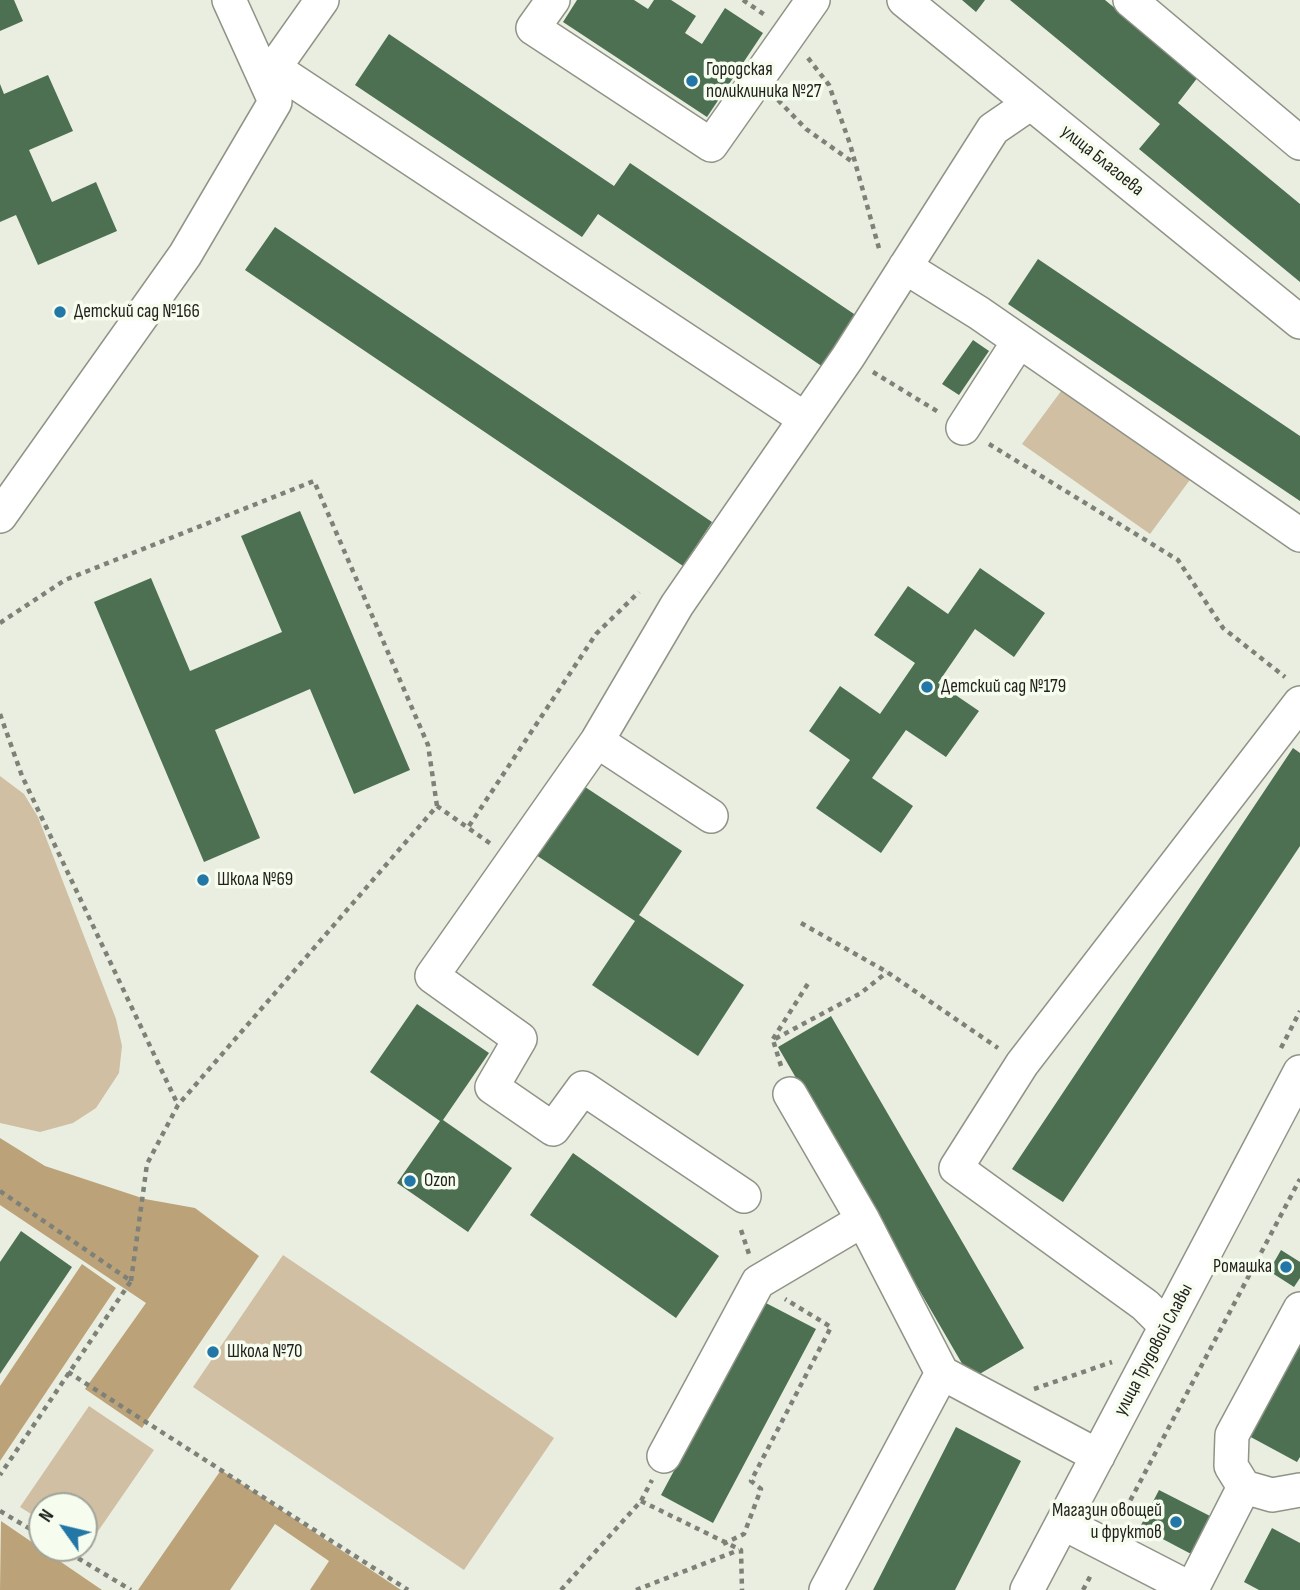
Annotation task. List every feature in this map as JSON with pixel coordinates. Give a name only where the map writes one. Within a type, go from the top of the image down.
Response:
[{"type":"street","points":[[229,0],[275,102]]},
{"type":"street","points":[[0,516],[185,256],[275,102],[274,68],[322,0]]},
{"type":"street","points":[[553,0],[533,28],[712,145],[813,0]]},
{"type":"street","name":"улица Благоева","points":[[904,0],[1300,322]]},
{"type":"street","points":[[1130,0],[1300,143]]},
{"type":"street","points":[[274,68],[805,419]]},
{"type":"street","points":[[744,1196],[583,1088],[554,1129],[492,1087],[520,1039],[432,976],[597,741],[677,605],[848,357],[894,266],[993,128],[1031,103]]},
{"type":"street","points":[[894,266],[1019,341],[1300,535]]},
{"type":"street","points":[[963,428],[1019,341]]},
{"type":"street","points":[[1167,1326],[1145,1305],[956,1168],[1022,1064],[1300,703]]},
{"type":"street","points":[[597,741],[711,816]]},
{"type":"street","name":"улица Трудовой Славы","points":[[1027,1590],[1300,1072]]},
{"type":"street","points":[[790,1094],[863,1220],[942,1373],[1098,1456]]},
{"type":"street","points":[[664,1456],[758,1282],[863,1220]]},
{"type":"street","points":[[1300,1309],[1232,1435],[1231,1466],[1244,1487],[1272,1496],[1300,1490]]},
{"type":"street","points":[[826,1590],[942,1373]]},
{"type":"street","points":[[1063,1522],[1192,1590],[1244,1487]]},
{"type":"path","points":[[743,0],[788,35],[829,85],[894,266]]},
{"type":"path","points":[[775,97],[806,129],[856,164]]},
{"type":"path","points":[[848,357],[1178,560],[1223,628],[1285,676],[1276,731]]},
{"type":"path","points":[[0,623],[65,580],[314,481],[428,745],[437,806],[178,1105],[147,1164],[131,1281],[0,1475]]},
{"type":"path","points":[[469,826],[596,634],[639,593]]},
{"type":"path","points":[[0,714],[22,776],[178,1105]]},
{"type":"path","points":[[437,806],[469,826],[514,861]]},
{"type":"path","points":[[801,923],[887,972],[1022,1064]]},
{"type":"path","points":[[773,1040],[861,993],[887,972]]},
{"type":"path","points":[[790,1094],[773,1040],[809,982]]},
{"type":"path","points":[[1083,1590],[1300,1179]]},
{"type":"path","points":[[0,1191],[131,1281]]},
{"type":"path","points":[[723,1544],[744,1534],[761,1489],[751,1481],[831,1327],[758,1282]]},
{"type":"path","points":[[1025,1392],[1116,1360]]},
{"type":"path","points":[[68,1372],[408,1590]]},
{"type":"path","points":[[561,1590],[641,1501],[664,1456]]},
{"type":"path","points":[[641,1501],[723,1544],[741,1550]]},
{"type":"path","points":[[0,1511],[28,1528]]},
{"type":"path","points":[[636,1590],[741,1550]]},
{"type":"path","points":[[741,1550],[742,1590]]},
{"type":"path","points":[[84,1562],[131,1590]]},
{"type":"shaded area","points":[[1067,383],[1195,473],[1150,534],[1022,444]]},
{"type":"shaded area","points":[[0,776],[24,794],[38,817],[116,1019],[122,1046],[119,1073],[96,1108],[73,1123],[40,1132],[0,1123]]},
{"type":"shaded area","points":[[0,1138],[45,1166],[145,1199],[195,1208],[259,1256],[142,1428],[85,1389],[146,1303],[0,1205]]},
{"type":"shaded area","points":[[283,1255],[554,1438],[464,1570],[193,1387]]},
{"type":"shaded area","points":[[82,1264],[116,1288],[0,1461],[0,1386]]},
{"type":"shaded area","points":[[89,1406],[154,1450],[98,1531],[98,1492],[30,1492]]},
{"type":"shaded area","points":[[221,1470],[401,1590],[310,1590],[329,1561],[275,1524],[230,1590],[138,1590]]},
{"type":"shaded area","points":[[28,1495],[28,1512],[20,1507]]},
{"type":"shaded area","points":[[1,1521],[28,1539],[28,1562],[61,1562],[102,1590],[0,1590]]},
{"type":"building","points":[[0,0],[14,0],[23,21],[0,31]]},
{"type":"building","name":"Городская поликлиника №27","points":[[577,0],[634,0],[648,9],[654,0],[671,0],[696,16],[685,33],[702,44],[725,8],[763,33],[707,117],[563,22]]},
{"type":"building","points":[[962,0],[985,0],[976,12]]},
{"type":"building","points":[[1010,0],[1105,0],[1198,77],[1178,103],[1300,204],[1300,282],[1139,149],[1160,124]]},
{"type":"building","points":[[389,34],[614,186],[630,163],[857,316],[823,367],[598,214],[582,237],[355,85]]},
{"type":"building","points":[[48,75],[73,131],[29,150],[52,202],[96,182],[117,231],[38,265],[16,215],[0,222],[0,84],[4,94]]},
{"type":"building","points":[[275,227],[712,522],[683,566],[245,270]]},
{"type":"building","points":[[1038,259],[1300,436],[1300,501],[1008,304]]},
{"type":"building","points":[[973,340],[989,351],[959,395],[942,384]]},
{"type":"building","points":[[300,511],[410,770],[354,794],[310,689],[215,730],[260,838],[204,862],[94,602],[151,578],[190,671],[282,632],[241,536]]},
{"type":"building","points":[[980,568],[1045,613],[1014,657],[975,629],[938,683],[979,711],[946,757],[906,730],[872,778],[913,806],[881,853],[816,808],[850,760],[809,731],[840,686],[880,714],[915,663],[874,635],[908,586],[948,614]]},
{"type":"building","points":[[1293,748],[1300,753],[1300,846],[1063,1202],[1012,1169]]},
{"type":"building","points":[[576,781],[682,851],[639,915],[744,985],[698,1056],[592,985],[635,921],[530,851]]},
{"type":"building","points":[[417,1004],[489,1053],[443,1120],[512,1168],[468,1232],[397,1183],[440,1121],[370,1072]]},
{"type":"building","points":[[831,1016],[1024,1348],[971,1379],[778,1047]]},
{"type":"building","points":[[573,1153],[719,1256],[676,1318],[530,1215]]},
{"type":"building","points":[[21,1231],[72,1267],[0,1374],[0,1262]]},
{"type":"building","name":"Ромашка","points":[[1281,1250],[1300,1262],[1300,1278],[1294,1287],[1269,1271]]},
{"type":"building","points":[[764,1302],[816,1329],[713,1523],[661,1495]]},
{"type":"building","points":[[1300,1337],[1300,1457],[1297,1462],[1247,1435]]},
{"type":"building","points":[[956,1427],[1021,1461],[955,1590],[873,1590]]},
{"type":"building","name":"Магазин овощей и фруктов","points":[[1159,1490],[1212,1517],[1193,1555],[1140,1527]]},
{"type":"building","points":[[1272,1528],[1300,1543],[1300,1590],[1259,1590],[1244,1582]]},
{"type":"place","name":"Городская поликлиника №27","points":[[692,81]]},
{"type":"place","name":"Детский сад №166","points":[[60,312]]},
{"type":"place","name":"Детский сад №179","points":[[927,687]]},
{"type":"place","name":"Школа №69","points":[[203,880]]},
{"type":"place","name":"Ozon","points":[[410,1181]]},
{"type":"place","name":"Ромашка","points":[[1286,1267]]},
{"type":"place","name":"Школа №70","points":[[213,1352]]},
{"type":"place","name":"Магазин овощей и фруктов","points":[[1176,1522]]}]
